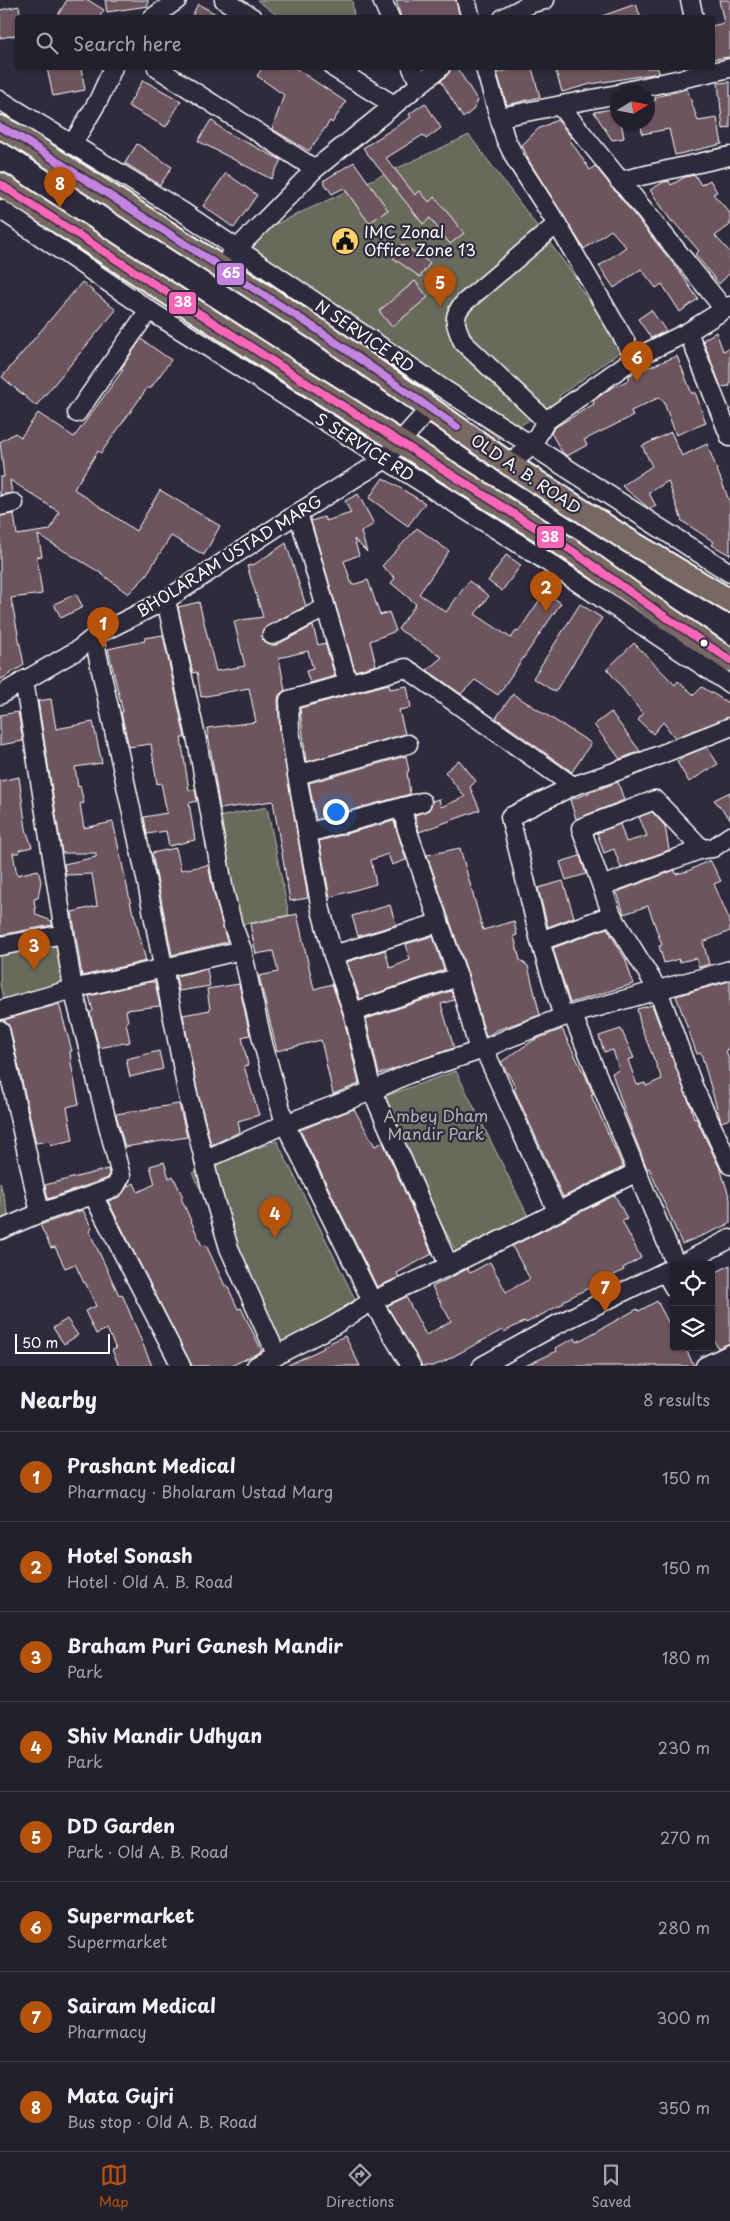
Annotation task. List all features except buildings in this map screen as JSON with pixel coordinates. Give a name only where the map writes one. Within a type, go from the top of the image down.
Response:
[{"type":"main road","name":"OLD A. B. ROAD","points":[[0,127],[21,138],[318,330],[509,464],[626,539],[730,601]]},
{"type":"main road","points":[[0,184],[158,288],[574,552],[654,610],[730,660]]},
{"type":"street","points":[[156,15],[177,0]]},
{"type":"street","points":[[224,0],[248,15]]},
{"type":"street","points":[[382,0],[389,15]]},
{"type":"street","points":[[466,0],[470,15]]},
{"type":"street","points":[[509,15],[532,3],[545,0]]},
{"type":"street","points":[[690,0],[693,15]]},
{"type":"street","points":[[715,70],[730,68]]},
{"type":"street","points":[[72,145],[105,88],[113,70]]},
{"type":"street","points":[[161,70],[315,169]]},
{"type":"street","points":[[337,70],[394,104]]},
{"type":"street","points":[[413,70],[420,84]]},
{"type":"street","points":[[220,267],[315,169],[438,70]]},
{"type":"street","points":[[486,70],[506,138],[516,160],[557,224],[634,358]]},
{"type":"street","points":[[650,85],[705,71]]},
{"type":"street","points":[[500,117],[610,96]]},
{"type":"street","name":"N SERVICE RD","points":[[0,100],[182,212],[531,447],[730,573]]},
{"type":"street","points":[[509,464],[531,447],[546,421],[634,358],[688,332],[727,308],[618,180],[560,106]]},
{"type":"street","points":[[618,180],[727,161]]},
{"type":"street","name":"S SERVICE RD","points":[[0,209],[149,310],[543,559],[730,684]]},
{"type":"street","points":[[546,421],[463,342],[457,329],[456,320],[457,310],[465,302],[557,224]]},
{"type":"street","points":[[77,413],[149,310]]},
{"type":"street","points":[[688,332],[730,437]]},
{"type":"street","name":"BHOLARAM USTAD MARG","points":[[0,694],[79,649],[94,638],[166,600],[298,513],[384,460],[430,408]]},
{"type":"street","points":[[298,513],[348,683]]},
{"type":"street","points":[[166,600],[198,746],[224,890],[233,926],[242,950],[263,1044],[285,1124],[372,1302],[411,1366]]},
{"type":"street","points":[[272,635],[325,608]]},
{"type":"street","points":[[94,638],[146,878],[187,1091],[204,1160],[229,1248],[277,1356]]},
{"type":"street","points":[[450,1266],[372,1091],[353,1012],[333,956],[321,910],[297,775],[290,730],[289,700],[406,668],[574,786]]},
{"type":"street","points":[[0,1230],[40,1213],[115,1187],[121,1176],[73,989],[24,680]]},
{"type":"street","points":[[671,1261],[636,1172],[568,1016],[540,941],[510,817],[574,786],[629,767],[730,727]]},
{"type":"street","points":[[297,775],[408,744]]},
{"type":"street","points":[[702,849],[655,800],[581,828],[612,915],[658,990],[694,1088],[724,1136],[730,1166]]},
{"type":"street","points":[[307,833],[422,802]]},
{"type":"street","points":[[402,807],[406,826],[481,1050],[557,1211]]},
{"type":"street","points":[[602,886],[702,849],[712,848],[730,836]]},
{"type":"street","points":[[540,941],[612,915]]},
{"type":"street","points":[[333,956],[438,923]]},
{"type":"street","points":[[0,946],[64,934]]},
{"type":"street","points":[[0,1010],[73,989],[163,970],[242,950]]},
{"type":"street","points":[[204,1160],[285,1124],[372,1091],[408,1074],[481,1050],[511,1036],[568,1016],[730,970]]},
{"type":"street","points":[[353,1012],[458,977]]},
{"type":"street","points":[[0,1030],[4,1075],[40,1213]]},
{"type":"street","points":[[256,1366],[372,1302],[450,1266],[636,1172]]},
{"type":"street","points":[[93,1195],[181,1366]]},
{"type":"street","points":[[685,1261],[730,1239]]},
{"type":"street","points":[[482,1366],[556,1325],[670,1268]]},
{"type":"street","points":[[708,1361],[730,1354]]},
{"type":"green space","points":[[257,0],[352,0],[354,15],[276,15]]},
{"type":"green space","points":[[469,135],[576,278],[574,280],[624,349],[559,396],[561,400],[499,439],[237,242]]},
{"type":"green space","points":[[267,807],[289,915],[240,925],[218,817]]},
{"type":"green space","points":[[61,940],[71,986],[4,1002],[0,985],[0,954]]},
{"type":"green space","name":"Ambey Dham Mandir Park","points":[[456,1071],[528,1216],[456,1251],[374,1100]]},
{"type":"green space","points":[[277,1141],[357,1303],[281,1343],[192,1173]]},
{"type":"green space","points":[[0,1182],[10,1220],[0,1225]]},
{"type":"transit line","name":"65","points":[[0,127],[21,138],[318,330],[457,427]]},
{"type":"transit line","name":"38","points":[[0,184],[302,380],[574,552],[730,660]]},
{"type":"place","name":"Mata Gujri","points":[[60,208]]},
{"type":"place","name":"IMC Zonal Office Zone 13","points":[[345,241]]},
{"type":"place","name":"DD Garden","points":[[440,307]]},
{"type":"place","name":"Supermarket","points":[[637,382]]},
{"type":"place","name":"Hotel Sonash","points":[[546,612]]},
{"type":"place","name":"Prashant Medical","points":[[103,648]]},
{"type":"place","name":"Braham Puri Ganesh Mandir","points":[[34,970]]},
{"type":"place","name":"Shiv Mandir Udhyan","points":[[275,1238]]},
{"type":"place","name":"Sairam Medical","points":[[605,1312]]}]
